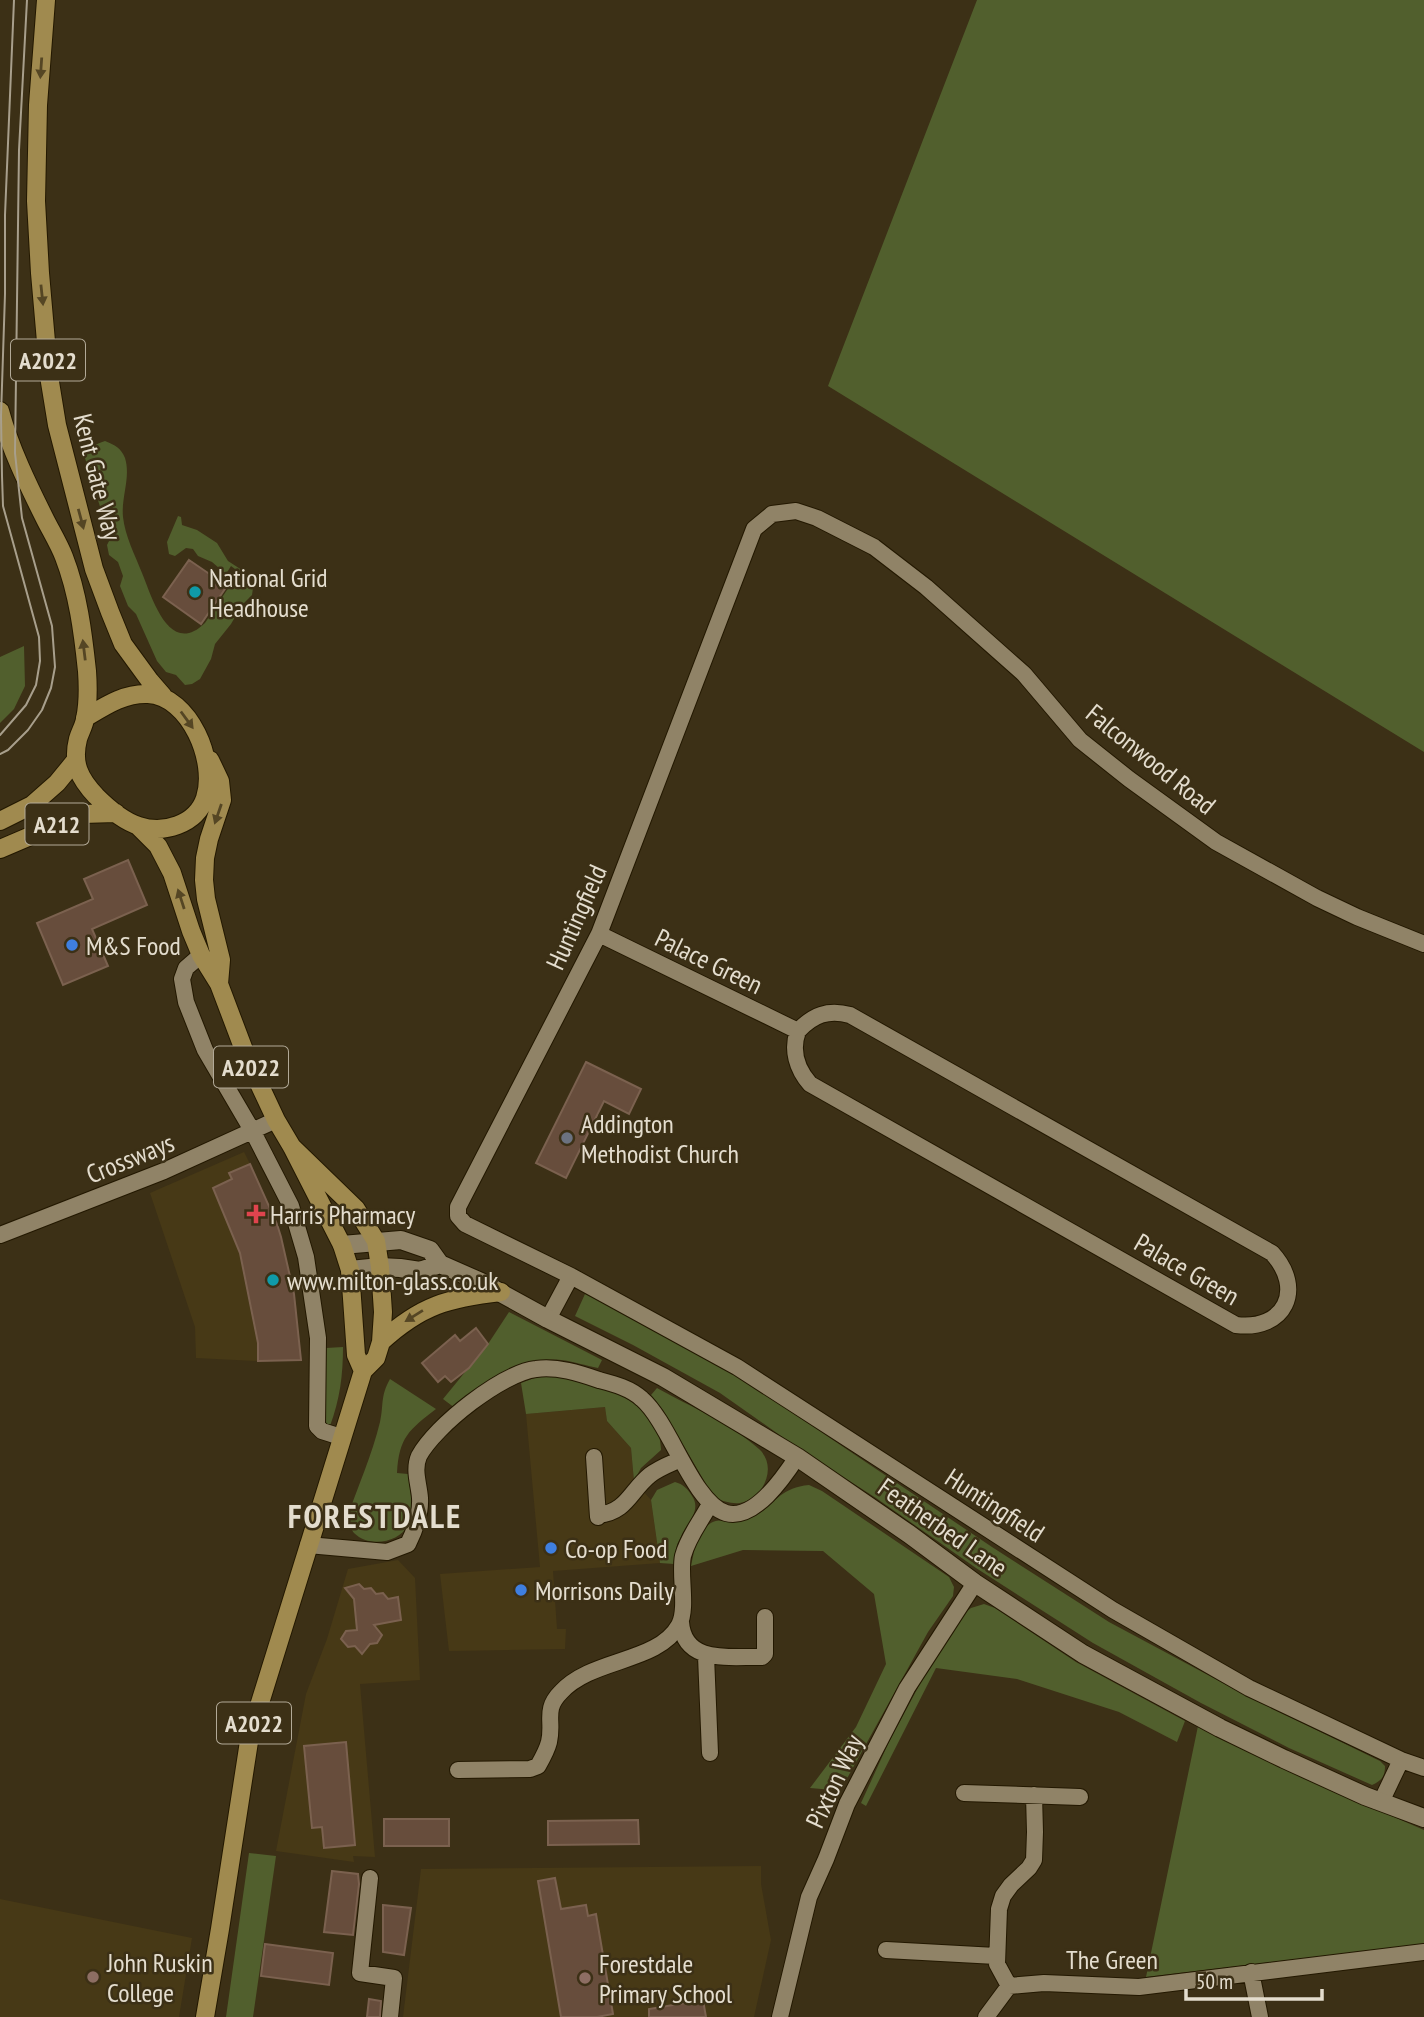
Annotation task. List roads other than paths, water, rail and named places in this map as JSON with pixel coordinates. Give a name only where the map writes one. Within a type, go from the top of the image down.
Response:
[{"type":"main road","name":"Kent Gate Way","points":[[46,0],[38,105],[37,201],[49,376],[57,425],[94,569],[110,612],[123,644],[163,696]]},
{"type":"main road","name":"Kent Gate Way","points":[[0,411],[15,453],[64,556],[75,593],[87,674],[85,718]]},
{"type":"main road","points":[[147,694],[163,696],[173,703],[192,725],[204,751],[208,784],[198,810],[187,821],[169,829],[138,826],[102,802],[84,783],[75,761],[85,718],[120,698],[147,694]]},
{"type":"main road","name":"A2022","points":[[204,751],[222,786],[222,800],[205,858],[204,880],[208,911],[221,960],[219,984]]},
{"type":"main road","name":"A212","points":[[0,821],[32,804],[57,783],[75,761]]},
{"type":"main road","name":"A212","points":[[0,849],[82,814],[116,813]]},
{"type":"main road","name":"A2022","points":[[138,826],[158,846],[172,873],[191,931],[201,955],[219,984],[247,1058],[276,1120],[342,1245],[350,1270],[356,1355],[363,1371]]},
{"type":"main road","name":"A2022","points":[[205,2017],[250,1735],[363,1371],[376,1358],[382,1342],[383,1312],[376,1241],[356,1209],[292,1147]]},
{"type":"main road","points":[[382,1342],[429,1307],[455,1298],[501,1292]]},
{"type":"street","name":"Falconwood Road","points":[[772,514],[796,511],[817,518],[874,547],[926,587],[1024,674],[1080,740],[1216,842],[1317,898],[1424,944]]},
{"type":"street","name":"Huntingfield","points":[[772,514],[754,528],[599,934],[458,1207],[458,1216],[465,1224],[571,1276],[737,1367],[1113,1610],[1249,1688],[1401,1760],[1424,1768]]},
{"type":"street","name":"Palace Green","points":[[599,934],[798,1031]]},
{"type":"street","points":[[201,955],[186,968],[183,979],[186,1002],[205,1050],[253,1132],[291,1206],[306,1257],[318,1338],[317,1426],[322,1431],[341,1437]]},
{"type":"street","name":"Palace Green","points":[[830,1012],[850,1015],[1272,1253],[1287,1273],[1287,1301],[1281,1310],[1263,1324],[1250,1327],[1236,1325],[810,1084],[803,1076],[796,1056],[794,1042],[798,1031],[819,1015],[830,1012]]},
{"type":"street","name":"Crossways","points":[[0,1235],[164,1171],[276,1120]]},
{"type":"street","name":"Featherbed Lane","points":[[342,1245],[401,1240],[429,1250],[440,1265],[501,1292],[663,1377],[797,1457],[975,1583],[1083,1654],[1220,1728],[1284,1759],[1424,1818]]},
{"type":"street","points":[[350,1270],[380,1267],[420,1271],[440,1265]]},
{"type":"street","points":[[548,1319],[571,1276]]},
{"type":"street","points":[[308,1545],[387,1552],[408,1544],[416,1527],[420,1501],[416,1470],[419,1458],[438,1430],[489,1390],[520,1373],[538,1369],[580,1373],[630,1389],[643,1399],[657,1414],[681,1460],[710,1504],[723,1512],[744,1512],[761,1502],[797,1457]]},
{"type":"street","points":[[594,1457],[598,1516],[610,1514],[628,1501],[649,1476],[681,1460]]},
{"type":"street","points":[[710,1504],[692,1534],[683,1558],[681,1629],[687,1643],[706,1656],[762,1657],[765,1654],[765,1617]]},
{"type":"street","name":"Pixton Way","points":[[780,2017],[809,1898],[847,1804],[907,1688],[975,1583]]},
{"type":"street","points":[[458,1770],[530,1769],[538,1766],[549,1740],[550,1709],[562,1690],[586,1674],[653,1649],[668,1640],[681,1622]]},
{"type":"street","points":[[706,1656],[710,1753]]},
{"type":"street","points":[[1381,1801],[1401,1760]]},
{"type":"street","points":[[964,1793],[1080,1797]]},
{"type":"street","points":[[986,2017],[1009,1986],[997,1964],[999,1909],[1003,1896],[1034,1860],[1034,1795]]},
{"type":"street","points":[[370,1878],[360,1973],[394,1978],[390,2017]]},
{"type":"street","points":[[886,1950],[996,1956]]},
{"type":"street","name":"The Green","points":[[1009,1986],[1044,1983],[1139,1987],[1424,1952]]},
{"type":"street","points":[[1251,1972],[1260,2017]]},
{"type":"tram line","points":[[0,735],[26,705],[36,685],[40,661],[39,637],[3,506],[1,416],[5,215],[14,0]]},
{"type":"tram line","points":[[0,754],[8,750],[28,730],[42,710],[51,688],[55,667],[52,626],[22,518],[15,453],[19,150],[27,0]]},
{"type":"place","name":"National Grid Headhouse","points":[[195,592]]},
{"type":"place","name":"M&S Food","points":[[72,945]]},
{"type":"place","name":"Addington Methodist Church","points":[[567,1138]]},
{"type":"place","name":"Harris Pharmacy","points":[[256,1214]]},
{"type":"place","name":"www.milton-glass.co.uk","points":[[273,1280]]},
{"type":"place","name":"Co-op Food","points":[[551,1548]]},
{"type":"place","name":"Morrisons Daily","points":[[521,1590]]},
{"type":"place","name":"John Ruskin College","points":[[93,1977]]},
{"type":"place","name":"Forestdale Primary School","points":[[585,1978]]},
{"type":"district","name":"FORESTDALE","points":[[375,1515]]}]
